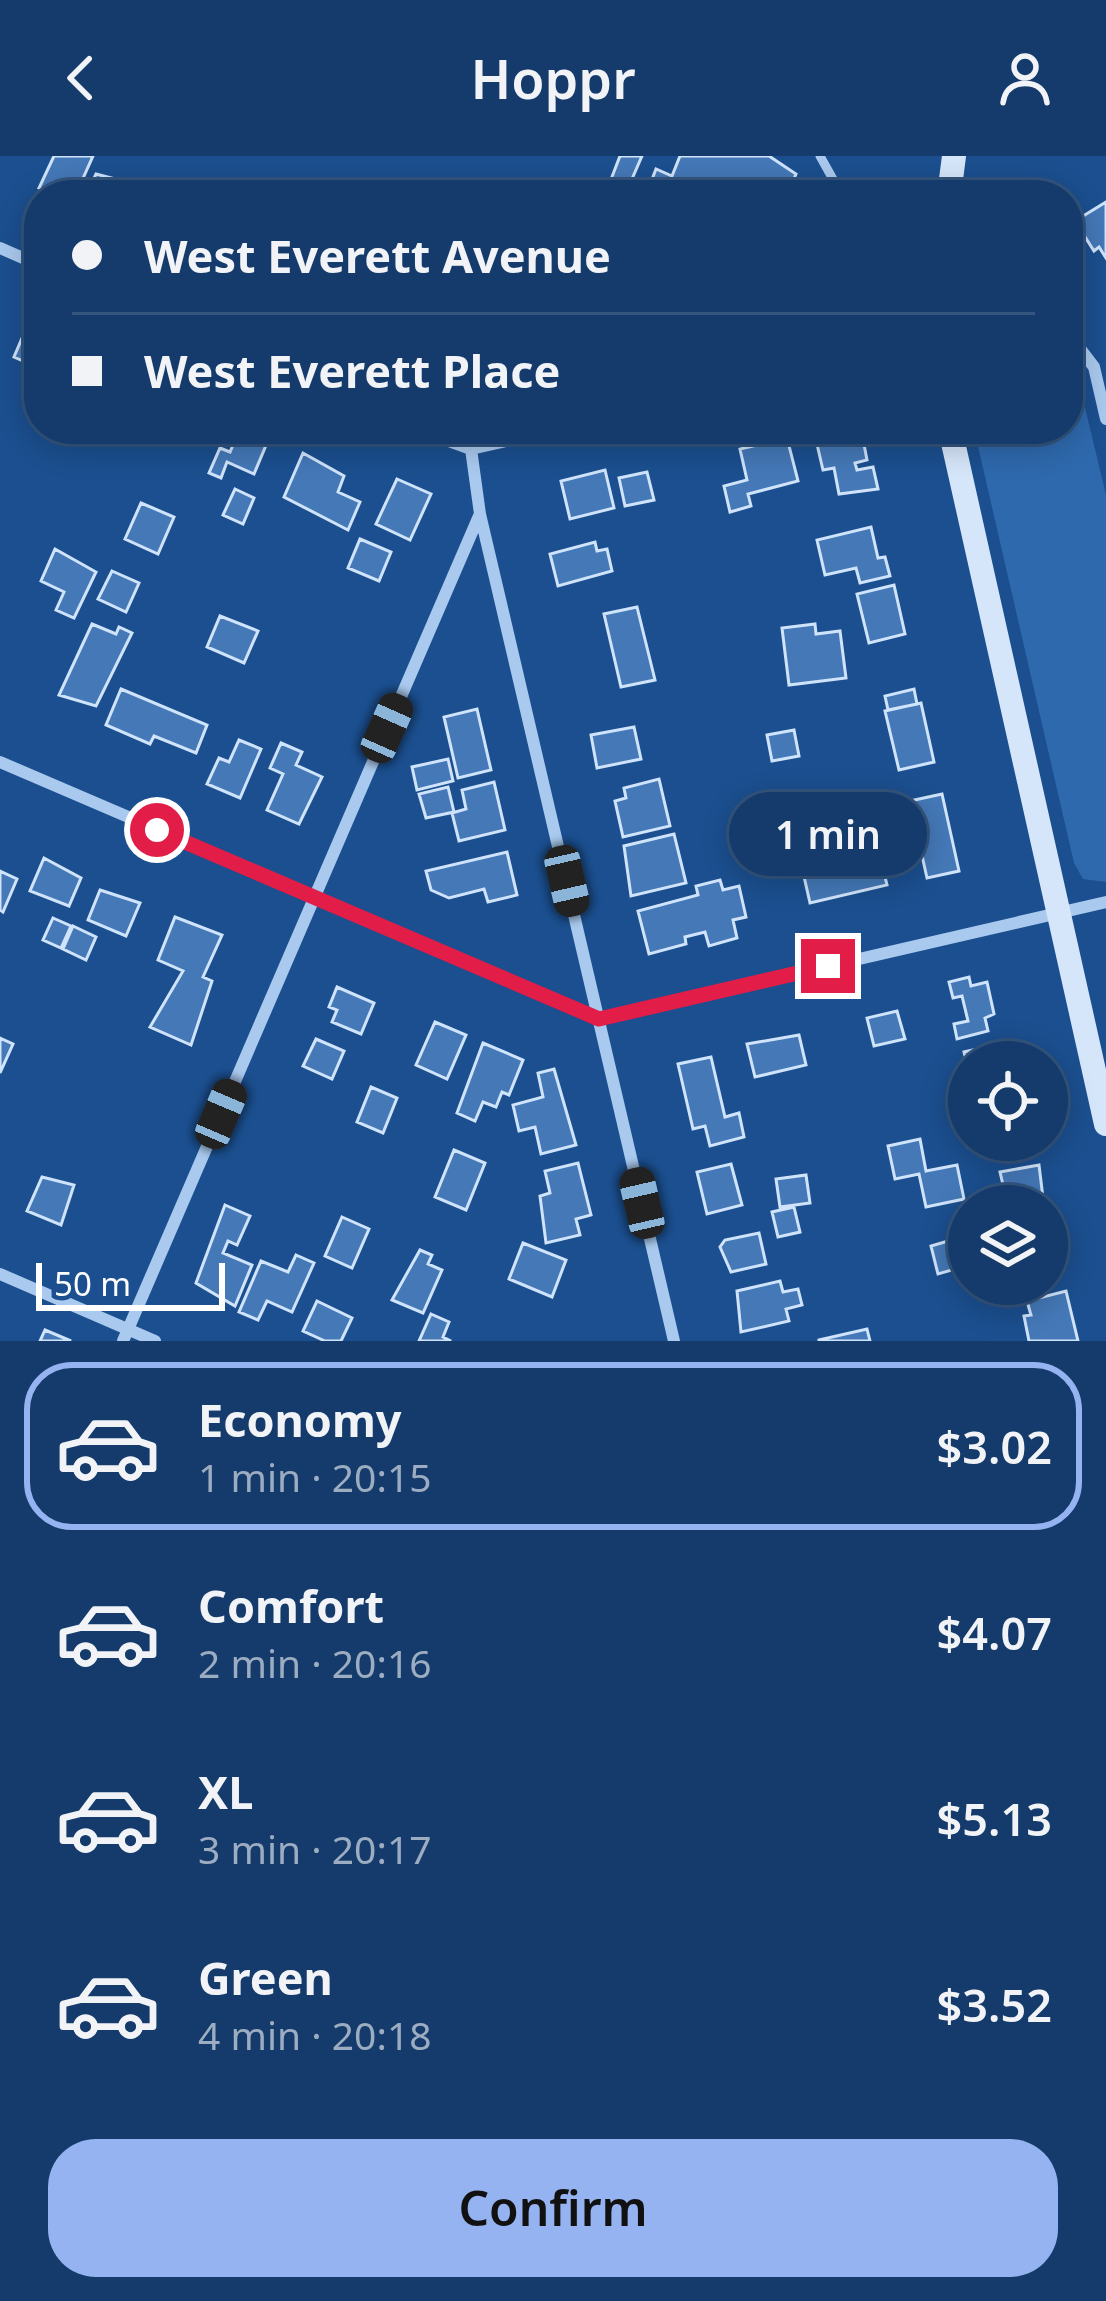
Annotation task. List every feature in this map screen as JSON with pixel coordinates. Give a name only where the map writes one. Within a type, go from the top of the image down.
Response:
[{"type":"main road","points":[[953,444],[1106,1124]]},
{"type":"street","points":[[1083,353],[1094,367],[1106,419]]},
{"type":"street","points":[[457,444],[471,449],[493,444]]},
{"type":"street","points":[[471,449],[480,514],[674,1341]]},
{"type":"street","points":[[126,1335],[480,514]]},
{"type":"street","points":[[0,762],[599,1019],[1106,902]]},
{"type":"street","points":[[0,1274],[126,1335],[155,1341]]},
{"type":"shaded area","points":[[1083,399],[1106,495],[1106,882],[1083,879],[1074,863],[977,444],[1083,444]]},
{"type":"building","points":[[54,156],[93,156],[82,180],[43,180]]},
{"type":"building","points":[[620,156],[642,156],[632,180],[611,180]]},
{"type":"building","points":[[680,156],[769,156],[796,174],[793,180],[652,180],[656,169],[672,176]]},
{"type":"building","points":[[1106,202],[1106,258],[1099,247],[1094,251],[1083,234],[1083,216]]},
{"type":"building","points":[[24,333],[24,361],[14,357]]},
{"type":"building","points":[[233,444],[267,444],[254,474],[227,462],[221,478],[209,473],[220,448],[230,452]]},
{"type":"building","points":[[789,444],[798,481],[748,494],[751,506],[730,512],[724,486],[747,480],[740,449]]},
{"type":"building","points":[[817,444],[864,444],[867,460],[855,463],[857,470],[873,467],[878,489],[839,494],[834,468],[823,470]]},
{"type":"building","points":[[303,453],[344,476],[338,492],[360,502],[348,530],[284,497]]},
{"type":"building","points":[[605,470],[614,508],[570,519],[561,481]]},
{"type":"building","points":[[647,472],[654,500],[625,506],[619,478]]},
{"type":"building","points":[[397,479],[431,494],[410,540],[376,524]]},
{"type":"building","points":[[235,489],[254,498],[243,524],[223,515]]},
{"type":"building","points":[[141,503],[174,517],[158,554],[125,539]]},
{"type":"building","points":[[871,527],[878,558],[885,557],[890,576],[860,583],[856,568],[825,575],[817,540]]},
{"type":"building","points":[[360,539],[391,552],[379,581],[348,568]]},
{"type":"building","points":[[595,542],[597,551],[607,549],[612,571],[558,586],[550,554]]},
{"type":"building","points":[[55,549],[96,572],[74,618],[56,610],[64,592],[41,581]]},
{"type":"building","points":[[112,571],[139,583],[126,612],[98,599]]},
{"type":"building","points":[[894,585],[905,634],[869,643],[857,594]]},
{"type":"building","points":[[637,607],[655,680],[621,687],[604,614]]},
{"type":"building","points":[[220,616],[258,631],[244,663],[207,647]]},
{"type":"building","points":[[92,624],[116,634],[119,627],[132,633],[96,706],[59,695]]},
{"type":"building","points":[[815,624],[816,634],[840,631],[846,678],[789,685],[782,628]]},
{"type":"building","points":[[121,689],[207,725],[196,753],[154,736],[150,744],[106,725]]},
{"type":"building","points":[[914,689],[917,704],[888,710],[885,696]]},
{"type":"building","points":[[921,703],[934,762],[899,770],[885,711]]},
{"type":"building","points":[[477,709],[491,770],[458,778],[444,717]]},
{"type":"building","points":[[634,727],[641,759],[597,768],[591,735]]},
{"type":"building","points":[[794,730],[799,756],[772,761],[767,735]]},
{"type":"building","points":[[239,740],[261,749],[240,798],[207,784],[219,758],[229,762]]},
{"type":"building","points":[[281,743],[302,752],[296,765],[322,777],[299,824],[267,810],[283,774],[270,768]]},
{"type":"building","points":[[448,759],[453,781],[417,790],[412,767]]},
{"type":"building","points":[[659,779],[670,826],[623,837],[615,801],[626,798],[624,788]]},
{"type":"building","points":[[494,782],[505,830],[459,841],[452,813],[466,809],[462,790]]},
{"type":"building","points":[[448,787],[454,812],[426,818],[419,794]]},
{"type":"building","points":[[942,794],[959,871],[927,878],[910,801]]},
{"type":"building","points":[[674,834],[686,883],[631,896],[624,846]]},
{"type":"building","points":[[507,852],[517,895],[488,902],[484,889],[449,898],[431,890],[426,871]]},
{"type":"building","points":[[879,853],[887,885],[810,903],[803,872]]},
{"type":"building","points":[[44,858],[81,878],[69,906],[30,891]]},
{"type":"building","points":[[0,871],[17,879],[3,912],[0,910]]},
{"type":"building","points":[[720,880],[723,890],[739,886],[746,917],[733,920],[737,938],[709,946],[705,932],[685,937],[686,944],[649,954],[638,911],[698,895],[696,886]]},
{"type":"building","points":[[100,890],[140,903],[126,936],[88,920]]},
{"type":"building","points":[[175,917],[222,935],[203,977],[212,981],[191,1045],[150,1027],[183,971],[158,960]]},
{"type":"building","points":[[53,918],[71,926],[61,948],[43,940]]},
{"type":"building","points":[[73,926],[96,937],[86,960],[63,949]]},
{"type":"building","points":[[969,977],[971,986],[987,982],[994,1014],[985,1018],[988,1031],[957,1039],[954,1024],[968,1021],[962,996],[953,998],[949,982]]},
{"type":"building","points":[[337,987],[374,1003],[361,1034],[332,1022],[337,1010],[329,1007]]},
{"type":"building","points":[[897,1011],[905,1039],[874,1046],[867,1018]]},
{"type":"building","points":[[435,1022],[466,1035],[447,1079],[416,1065]]},
{"type":"building","points":[[799,1035],[806,1065],[755,1077],[747,1044]]},
{"type":"building","points":[[0,1038],[13,1044],[0,1073]]},
{"type":"building","points":[[316,1039],[344,1051],[332,1079],[303,1066]]},
{"type":"building","points":[[483,1043],[523,1060],[509,1095],[502,1092],[496,1107],[483,1102],[475,1121],[457,1113]]},
{"type":"building","points":[[711,1057],[725,1117],[739,1113],[744,1137],[710,1146],[705,1126],[693,1129],[678,1064]]},
{"type":"building","points":[[554,1069],[576,1145],[541,1154],[535,1127],[519,1131],[513,1105],[543,1097],[538,1073]]},
{"type":"building","points":[[371,1087],[397,1098],[383,1133],[357,1122]]},
{"type":"building","points":[[920,1139],[926,1171],[957,1165],[961,1185],[948,1185],[948,1202],[926,1207],[919,1174],[895,1179],[888,1146]]},
{"type":"building","points":[[454,1150],[485,1163],[466,1210],[435,1197]]},
{"type":"building","points":[[578,1163],[591,1215],[576,1219],[580,1235],[546,1243],[540,1196],[550,1193],[545,1171]]},
{"type":"building","points":[[731,1164],[742,1205],[707,1214],[697,1172]]},
{"type":"building","points":[[1039,1165],[1041,1185],[1003,1185],[1000,1172]]},
{"type":"building","points":[[806,1175],[810,1203],[780,1207],[776,1179]]},
{"type":"building","points":[[42,1177],[74,1185],[61,1225],[27,1211]]},
{"type":"building","points":[[225,1205],[250,1216],[237,1245],[228,1241],[223,1253],[252,1265],[235,1306],[196,1283]]},
{"type":"building","points":[[794,1207],[800,1232],[778,1237],[772,1212]]},
{"type":"building","points":[[342,1217],[369,1229],[352,1268],[325,1256]]},
{"type":"building","points":[[759,1233],[766,1264],[731,1272],[720,1247],[725,1240]]},
{"type":"building","points":[[948,1241],[948,1271],[938,1274],[931,1246]]},
{"type":"building","points":[[523,1243],[566,1260],[552,1297],[509,1279]]},
{"type":"building","points":[[420,1250],[432,1255],[428,1264],[442,1270],[423,1313],[392,1300]]},
{"type":"building","points":[[296,1255],[314,1263],[292,1312],[267,1301],[258,1320],[239,1312],[261,1261],[288,1272]]},
{"type":"building","points":[[780,1281],[783,1292],[798,1289],[802,1305],[786,1309],[789,1321],[741,1332],[737,1291]]},
{"type":"building","points":[[1068,1299],[1078,1341],[1029,1341],[1024,1316],[1031,1315],[1028,1305],[1068,1305]]},
{"type":"building","points":[[317,1301],[352,1318],[341,1341],[325,1341],[303,1331]]},
{"type":"building","points":[[431,1314],[449,1322],[443,1337],[451,1341],[419,1341]]},
{"type":"building","points":[[867,1329],[870,1341],[819,1341],[819,1340]]},
{"type":"building","points":[[45,1330],[71,1341],[40,1341]]},
{"type":"route","points":[[157,830],[599,1019],[828,966]]}]
